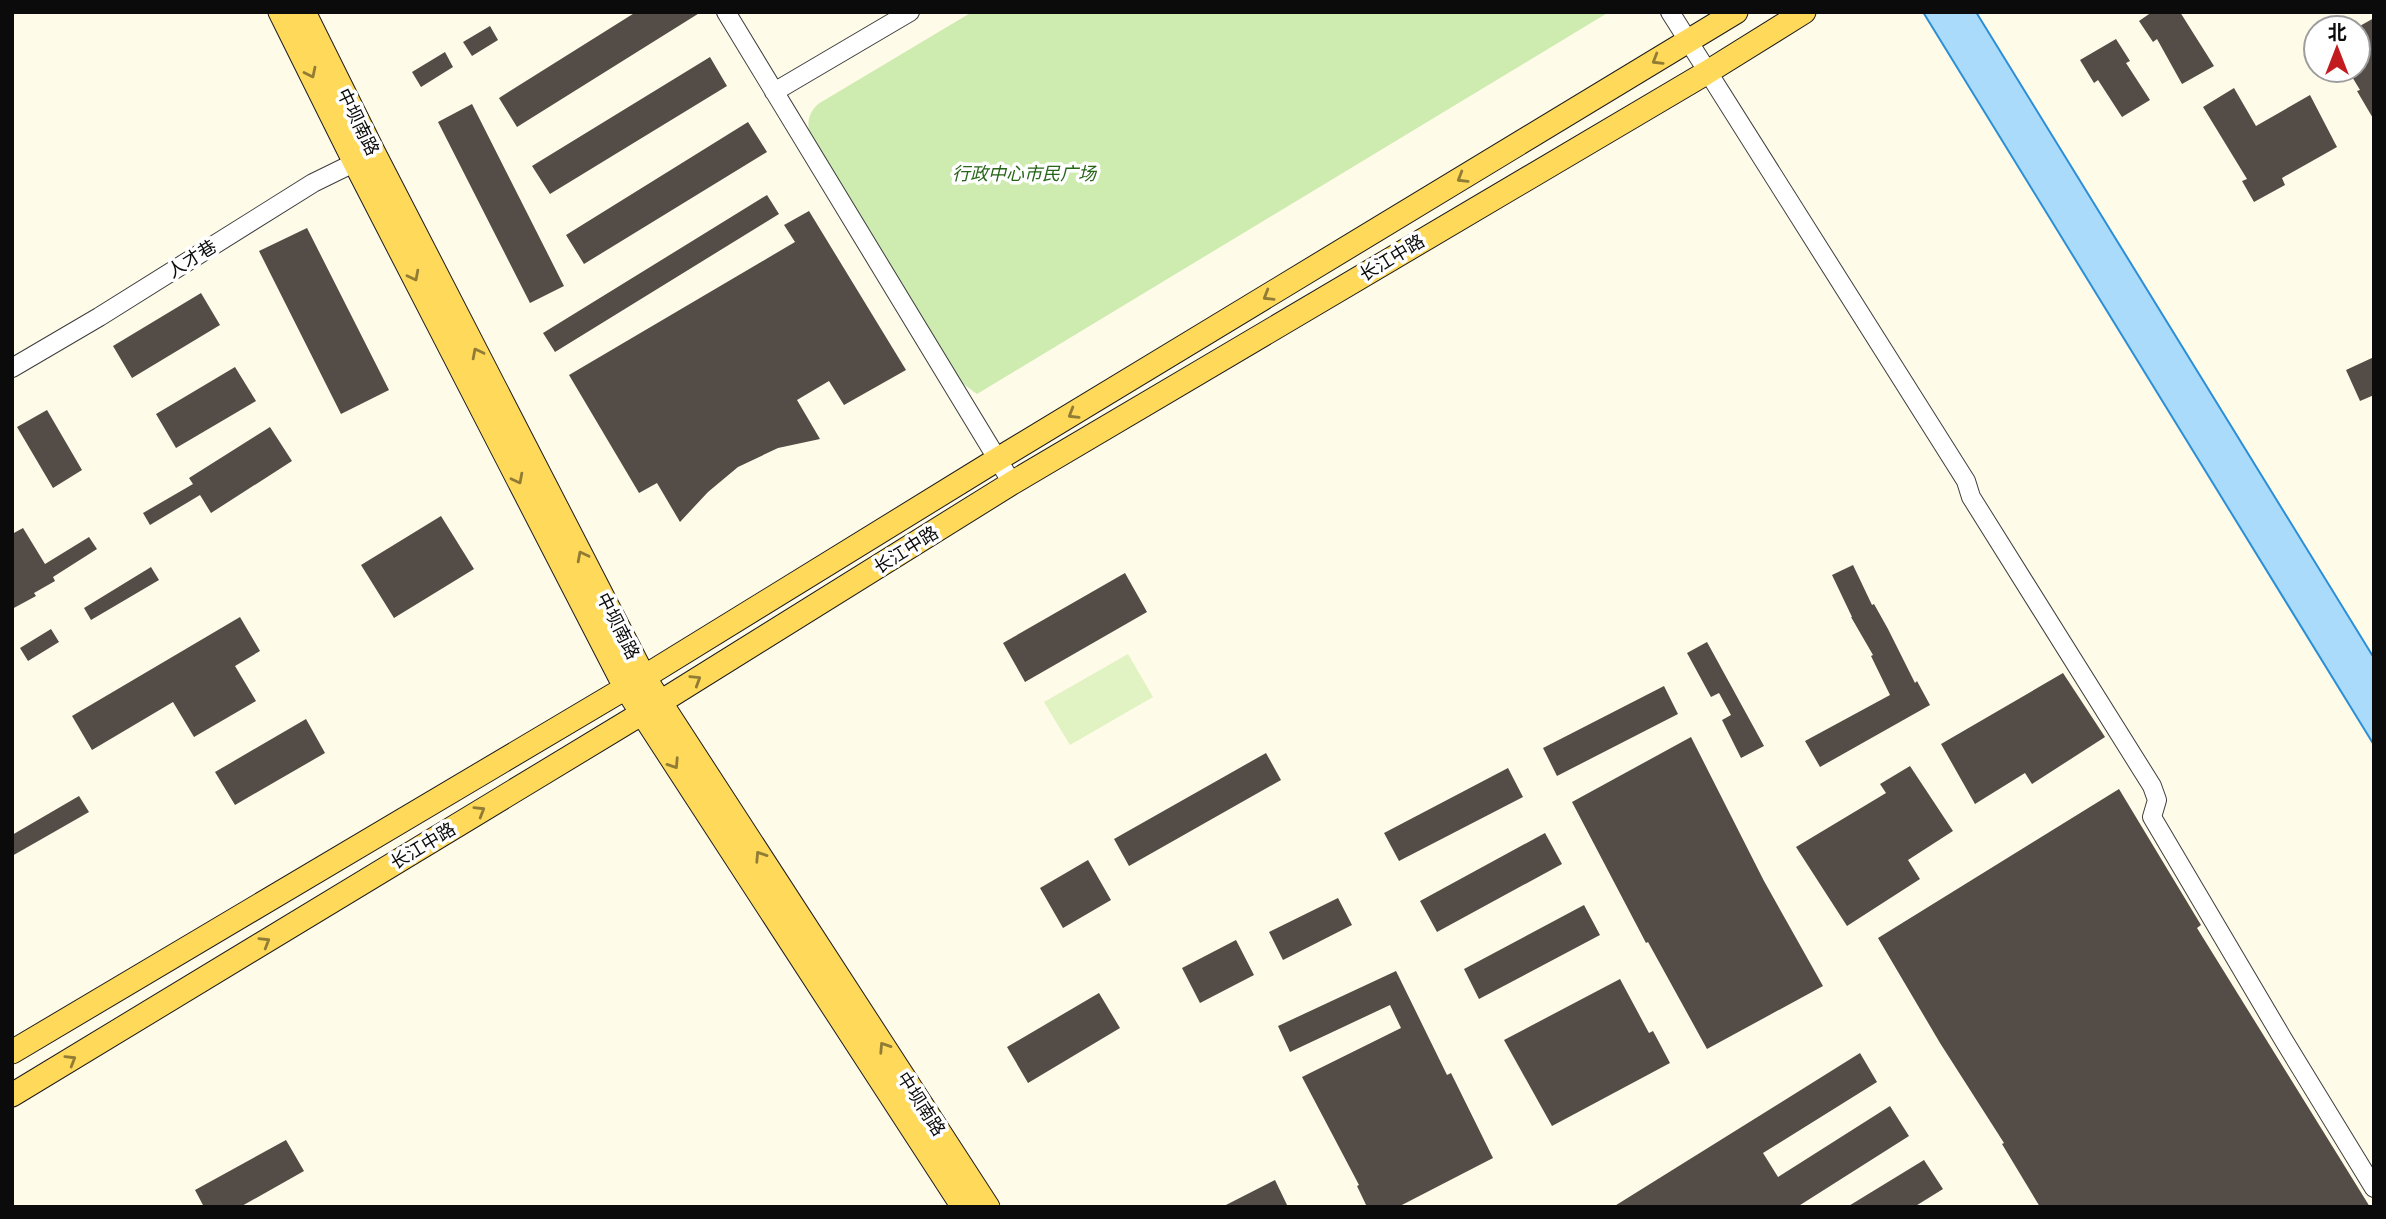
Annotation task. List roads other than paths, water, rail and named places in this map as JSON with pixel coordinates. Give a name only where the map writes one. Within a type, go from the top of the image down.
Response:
[{"type":"main road","name":"中坝南路","points":[[281,12],[355,163],[635,682],[963,1207]]},
{"type":"main road","name":"中坝南路","points":[[304,12],[635,682]]},
{"type":"main road","name":"长江中路","points":[[12,1052],[635,682],[1736,12]]},
{"type":"main road","name":"长江中路","points":[[12,1095],[650,708],[1012,483],[1706,73],[1804,12]]},
{"type":"main road","name":"中坝南路","points":[[650,708],[988,1207]]},
{"type":"street","points":[[726,12],[1012,483]]},
{"type":"street","points":[[774,92],[910,12]]},
{"type":"street","points":[[1670,12],[1706,73],[1966,481],[1971,497],[2152,786],[2157,800],[2152,817],[2374,1188]]},
{"type":"street","name":"人才巷","points":[[12,368],[99,317],[313,183],[374,153]]},
{"type":"water","points":[[1923,12],[1976,12],[2374,658],[2374,745]]},
{"type":"park label","name":"行政中心市民广场","points":[[1024,174]]}]
